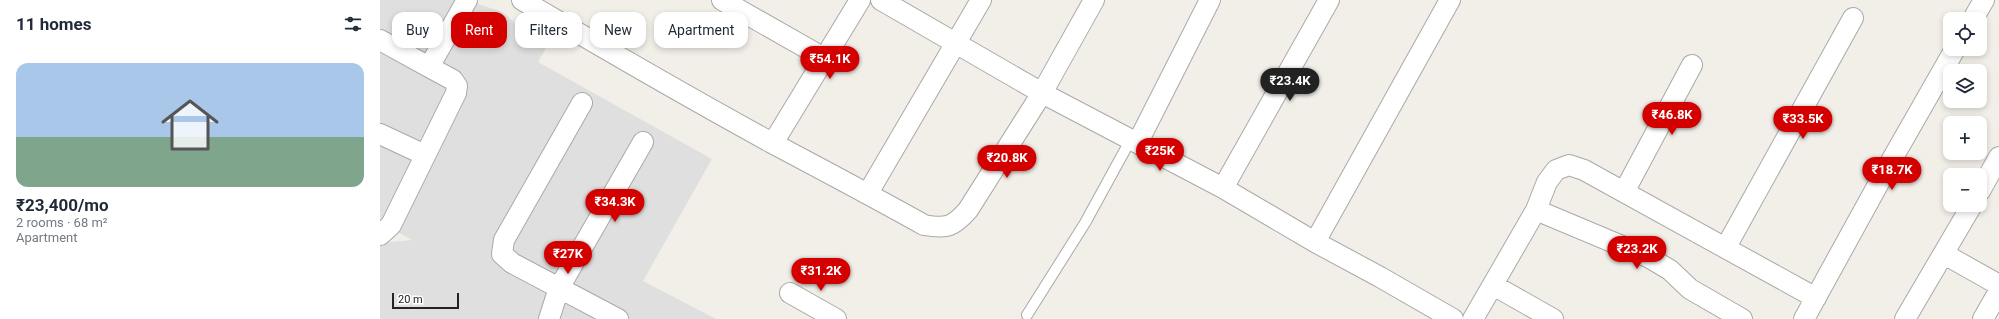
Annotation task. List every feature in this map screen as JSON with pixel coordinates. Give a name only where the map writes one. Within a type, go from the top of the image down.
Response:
[{"type":"street","points":[[429,67],[467,0]]},
{"type":"street","points":[[522,0],[647,73],[924,225],[942,228],[957,223],[968,210],[1042,94],[1094,0]]},
{"type":"street","points":[[722,0],[824,58]]},
{"type":"street","points":[[773,143],[860,0]]},
{"type":"street","points":[[881,0],[1042,94],[1223,188],[1315,242],[1453,319]]},
{"type":"street","points":[[868,193],[982,0]]},
{"type":"street","points":[[1134,141],[1210,0]]},
{"type":"street","points":[[1223,188],[1329,0]]},
{"type":"street","points":[[1315,242],[1450,0]]},
{"type":"street","points":[[1977,12],[1984,0]]},
{"type":"street","points":[[1726,247],[1853,18]]},
{"type":"street","points":[[380,40],[453,80],[457,86],[456,93],[391,225],[380,235]]},
{"type":"street","points":[[1804,319],[1891,161],[1952,56]]},
{"type":"street","points":[[1624,192],[1692,65]]},
{"type":"street","points":[[582,103],[504,240],[502,254],[512,263],[618,319]]},
{"type":"street","points":[[380,134],[425,155]]},
{"type":"street","points":[[549,319],[559,288],[643,142]]},
{"type":"street","points":[[1473,319],[1536,210],[1547,182],[1556,170],[1569,166],[1584,170],[1816,298]]},
{"type":"street","points":[[1987,181],[1996,168]]},
{"type":"street","points":[[1536,210],[1648,257],[1670,270],[1690,289],[1742,319]]},
{"type":"street","points":[[1905,319],[1968,212]]},
{"type":"street","points":[[1944,254],[1999,285]]},
{"type":"street","points":[[1493,285],[1553,319]]},
{"type":"street","points":[[1983,319],[1999,291]]},
{"type":"street","points":[[790,293],[836,319]]},
{"type":"lane","points":[[1027,315],[1134,141]]},
{"type":"shaded area","points":[[380,0],[467,0],[502,12],[451,12],[451,48],[507,48],[507,16],[515,23],[515,48],[546,48],[538,62],[712,159],[643,281],[716,319],[380,319],[380,243],[412,240],[380,222]]}]
